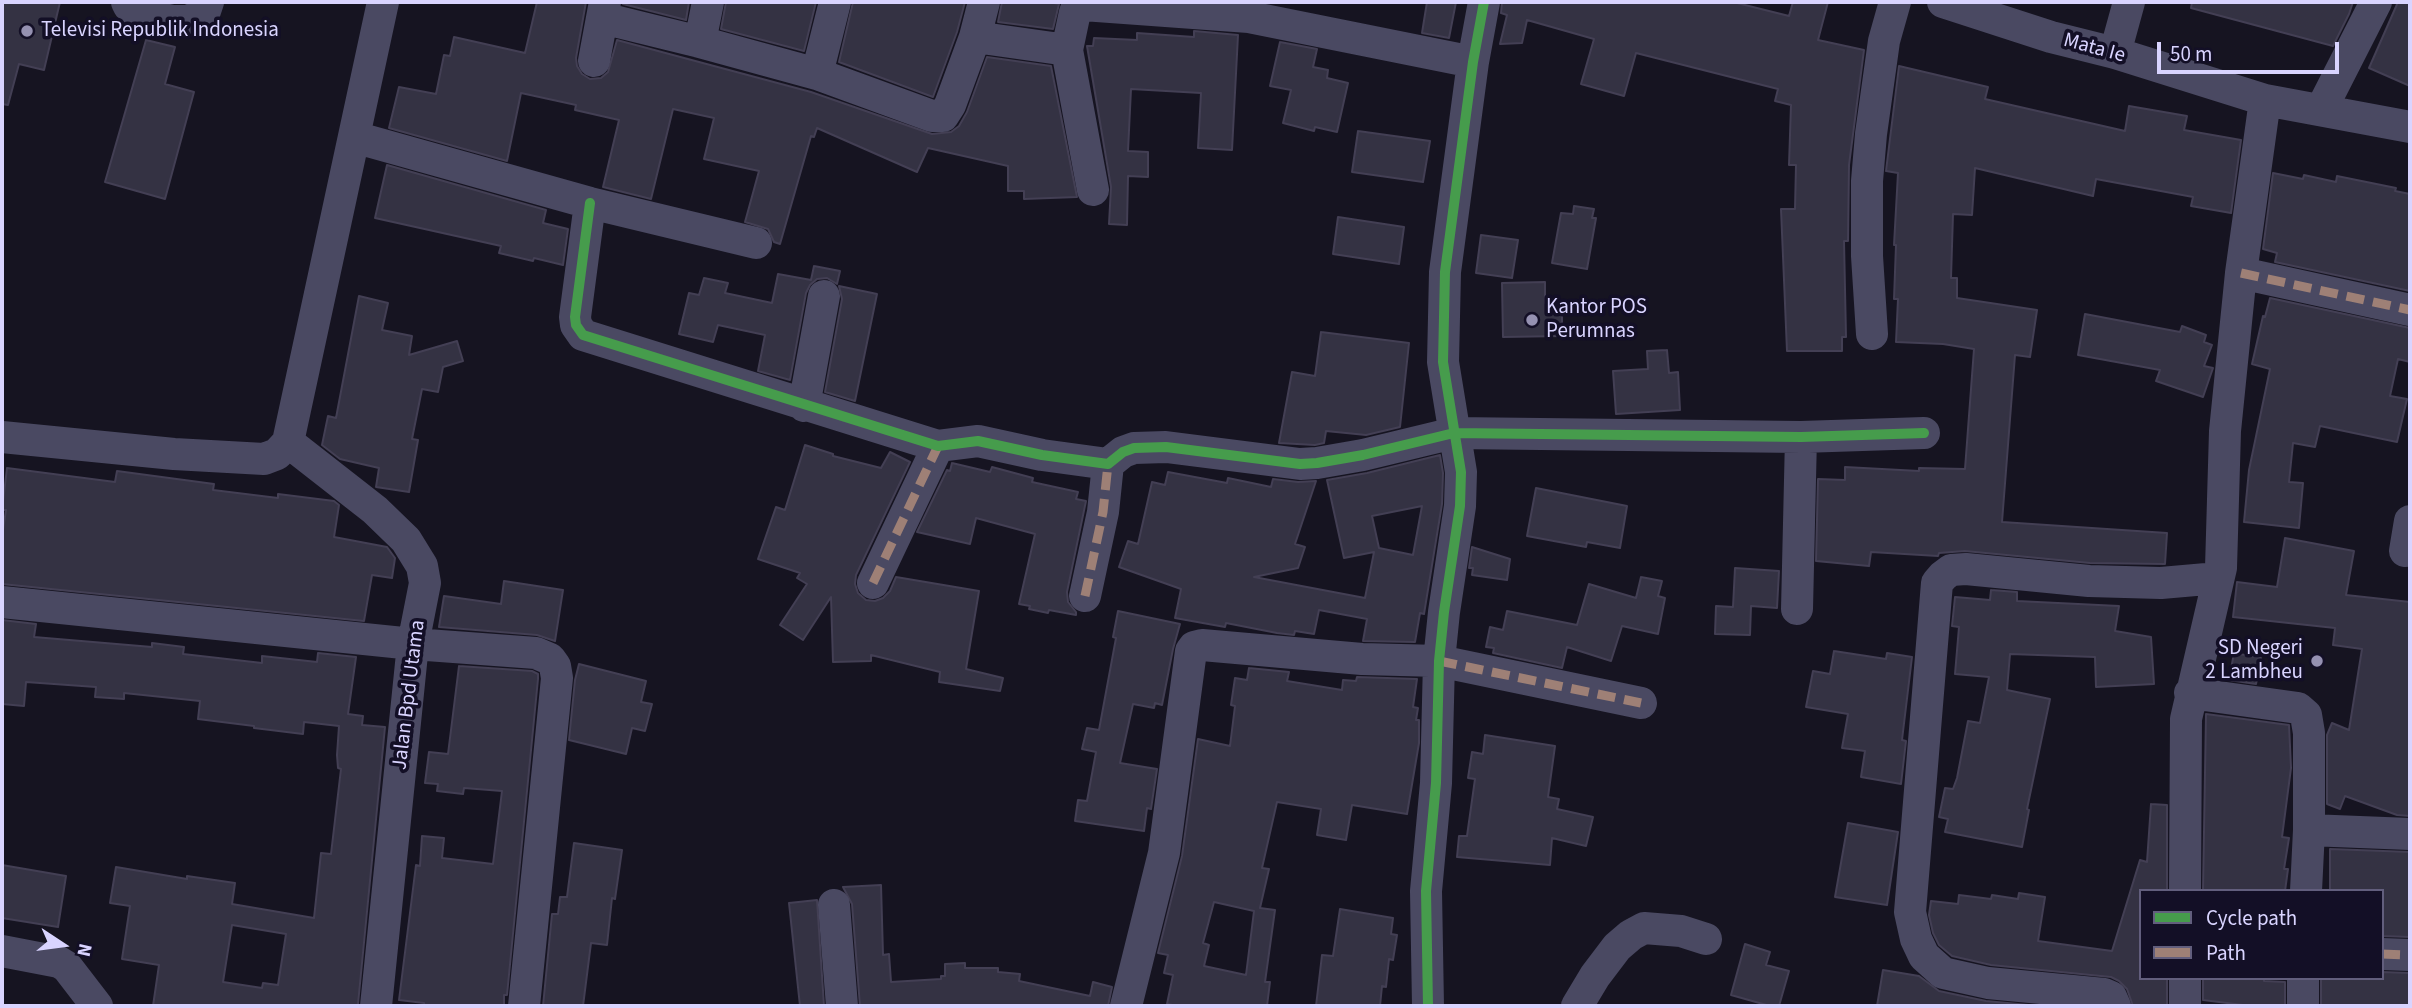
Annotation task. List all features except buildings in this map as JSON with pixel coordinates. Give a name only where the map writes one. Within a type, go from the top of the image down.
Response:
[{"type":"street","points":[[127,2],[138,13],[173,21],[188,21],[204,14],[208,2]]},
{"type":"street","points":[[2,437],[174,454],[264,459],[277,454],[288,442],[383,2]]},
{"type":"street","points":[[701,41],[708,2]]},
{"type":"street","points":[[817,74],[835,2]]},
{"type":"street","points":[[594,61],[604,10],[817,74],[932,116],[943,116],[950,105],[975,37],[984,2]]},
{"type":"street","points":[[1428,1006],[1426,891],[1436,783],[1439,661],[1460,506],[1461,472],[1443,362],[1445,272],[1473,62],[1484,2]]},
{"type":"street","points":[[1872,334],[1867,257],[1867,181],[1884,41],[1895,2]]},
{"type":"street","name":"Mata Ie","points":[[1943,2],[2265,100],[2410,127]]},
{"type":"street","points":[[2115,53],[2129,2]]},
{"type":"street","points":[[2320,110],[2376,2]]},
{"type":"street","points":[[1093,190],[1067,50],[1074,12],[1078,7],[1090,4],[1249,16],[1473,62]]},
{"type":"street","points":[[975,37],[1067,50]]},
{"type":"street","points":[[2185,889],[2186,719],[2221,568],[2225,431],[2241,273],[2265,100]]},
{"type":"street","points":[[354,136],[590,203],[756,243]]},
{"type":"street","points":[[590,203],[575,317],[576,325],[583,335],[938,446],[978,441],[1042,455],[1108,464]]},
{"type":"street","points":[[2241,273],[2410,310]]},
{"type":"street","points":[[804,406],[824,296]]},
{"type":"street","points":[[1085,596],[1103,512],[1108,464],[1123,452],[1151,447],[1300,464],[1363,455],[1454,433],[1801,437],[1924,433]]},
{"type":"street","points":[[1797,609],[1801,437]]},
{"type":"street","name":"Jalan Bpd Utama","points":[[288,442],[375,510],[406,540],[422,566],[425,583],[413,644],[376,1006]]},
{"type":"street","points":[[873,583],[938,446]]},
{"type":"street","points":[[2115,1006],[2111,997],[2104,994],[1988,983],[1943,973],[1924,956],[1916,939],[1910,912],[1937,583],[1951,570],[1966,569],[2113,582],[2161,583],[2218,578]]},
{"type":"street","points":[[2,602],[413,644],[543,654],[550,659],[555,666],[557,678],[524,1006]]},
{"type":"street","points":[[1126,1006],[1164,853],[1193,649],[1202,645],[1362,659],[1439,661],[1641,703]]},
{"type":"street","points":[[2190,693],[2298,708],[2306,715],[2309,733],[2306,889]]},
{"type":"street","points":[[2309,830],[2410,834]]},
{"type":"street","points":[[834,905],[842,1006]]},
{"type":"street","points":[[1577,1006],[1595,976],[1617,947],[1631,934],[1644,928],[1681,931],[1706,939]]},
{"type":"street","points":[[2,951],[59,962],[67,967],[97,1006]]},
{"type":"street","points":[[2384,954],[2410,955]]},
{"type":"street","points":[[2185,980],[2185,1006]]},
{"type":"street","points":[[2303,980],[2303,1006]]},
{"type":"marked path","points":[[2241,273],[2410,310]]},
{"type":"marked path","points":[[873,583],[938,446]]},
{"type":"marked path","points":[[1085,596],[1103,512],[1108,464]]},
{"type":"marked path","points":[[1439,661],[1641,703]]},
{"type":"marked path","points":[[2384,954],[2410,955]]},
{"type":"cycle path","points":[[1428,1006],[1426,891],[1436,783],[1439,661],[1460,506],[1461,472],[1443,362],[1445,272],[1473,62],[1484,2]]},
{"type":"cycle path","points":[[590,203],[575,317],[576,325],[583,335],[938,446],[978,441],[1042,455],[1108,464],[1123,452],[1134,448],[1166,447],[1300,464],[1363,455],[1454,433],[1801,437],[1924,433]]},
{"type":"place","name":"Televisi Republik Indonesia","points":[[27,31]]},
{"type":"place","name":"Kantor POS Perumnas","points":[[1532,320]]},
{"type":"place","name":"SD Negeri 2 Lambheu","points":[[2317,661]]}]
